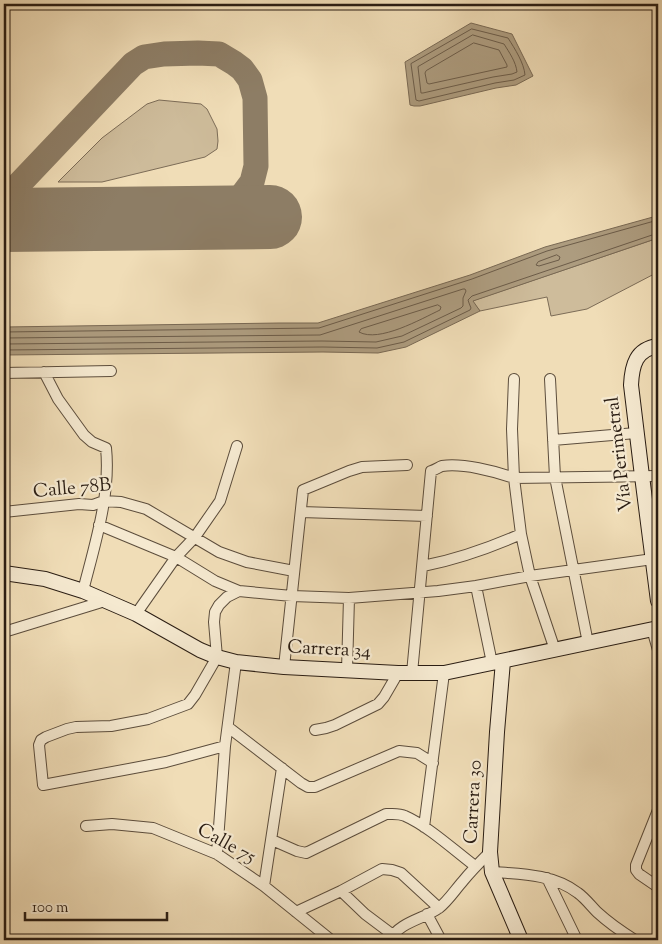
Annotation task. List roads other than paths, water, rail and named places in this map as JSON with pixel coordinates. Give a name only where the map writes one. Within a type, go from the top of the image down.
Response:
[{"type":"main road","name":"Vía Perimetral","points":[[658,346],[643,352],[635,360],[631,385],[658,600]]},
{"type":"main road","name":"Carrera 34","points":[[6,576],[45,579],[83,592],[136,614],[200,650],[217,657],[236,662],[284,667],[398,673],[444,673],[655,629]]},
{"type":"main road","name":"Carrera 30","points":[[498,662],[497,732],[490,852],[492,872],[521,940]]},
{"type":"street","points":[[4,373],[111,370]]},
{"type":"street","points":[[44,372],[58,399],[84,435],[92,442],[106,448],[104,501],[83,592]]},
{"type":"street","points":[[514,379],[512,429],[514,478],[521,534],[530,576],[555,650]]},
{"type":"street","points":[[550,379],[555,477],[588,643]]},
{"type":"street","points":[[553,440],[636,434]]},
{"type":"street","points":[[136,614],[176,557],[195,537],[220,501],[237,446]]},
{"type":"street","points":[[284,667],[303,490],[349,470],[362,467],[407,464]]},
{"type":"street","points":[[412,673],[432,471],[441,466],[464,466],[514,478],[658,476]]},
{"type":"street","name":"Calle 78B","points":[[4,512],[79,504],[93,505],[104,501],[121,502],[146,509],[219,552],[247,562],[294,571]]},
{"type":"street","points":[[301,512],[427,516]]},
{"type":"street","points":[[99,525],[176,557],[215,581],[239,591],[292,596],[349,598],[420,593],[652,559]]},
{"type":"street","points":[[422,566],[473,554],[521,534]]},
{"type":"street","points":[[476,586],[498,662]]},
{"type":"street","points":[[225,746],[166,762],[43,785],[39,745],[41,740],[76,727],[111,726],[148,719],[188,704],[217,657],[214,622],[218,605],[227,597],[239,591]]},
{"type":"street","points":[[347,670],[349,598]]},
{"type":"street","points":[[4,632],[106,601]]},
{"type":"street","points":[[655,629],[658,650]]},
{"type":"street","points":[[217,854],[225,746],[236,662]]},
{"type":"street","points":[[316,730],[335,725],[378,704],[398,673]]},
{"type":"street","points":[[424,827],[444,673]]},
{"type":"street","points":[[228,727],[308,787],[315,787],[400,751],[417,753],[432,763]]},
{"type":"street","points":[[264,886],[282,768]]},
{"type":"street","points":[[658,810],[636,865],[636,870],[658,887]]},
{"type":"street","points":[[272,840],[297,852],[306,852],[386,814],[396,813],[424,827],[475,866]]},
{"type":"street","name":"Calle 75","points":[[86,826],[112,824],[153,828],[217,854],[264,886],[331,940]]},
{"type":"street","points":[[341,891],[392,938],[403,927],[439,908],[475,866],[490,852]]},
{"type":"street","points":[[296,912],[382,870],[392,870],[401,873],[439,908]]},
{"type":"street","points":[[492,872],[524,874],[547,878],[563,884],[578,893],[598,913],[635,940]]},
{"type":"street","points":[[547,878],[577,940]]},
{"type":"street","points":[[427,914],[441,940]]},
{"type":"water","points":[[471,23],[512,34],[533,76],[516,85],[420,106],[410,105],[405,62]]},
{"type":"water","points":[[658,214],[658,238],[473,301],[480,311],[406,347],[378,353],[4,355],[4,327],[318,323],[470,275],[545,247]]}]
